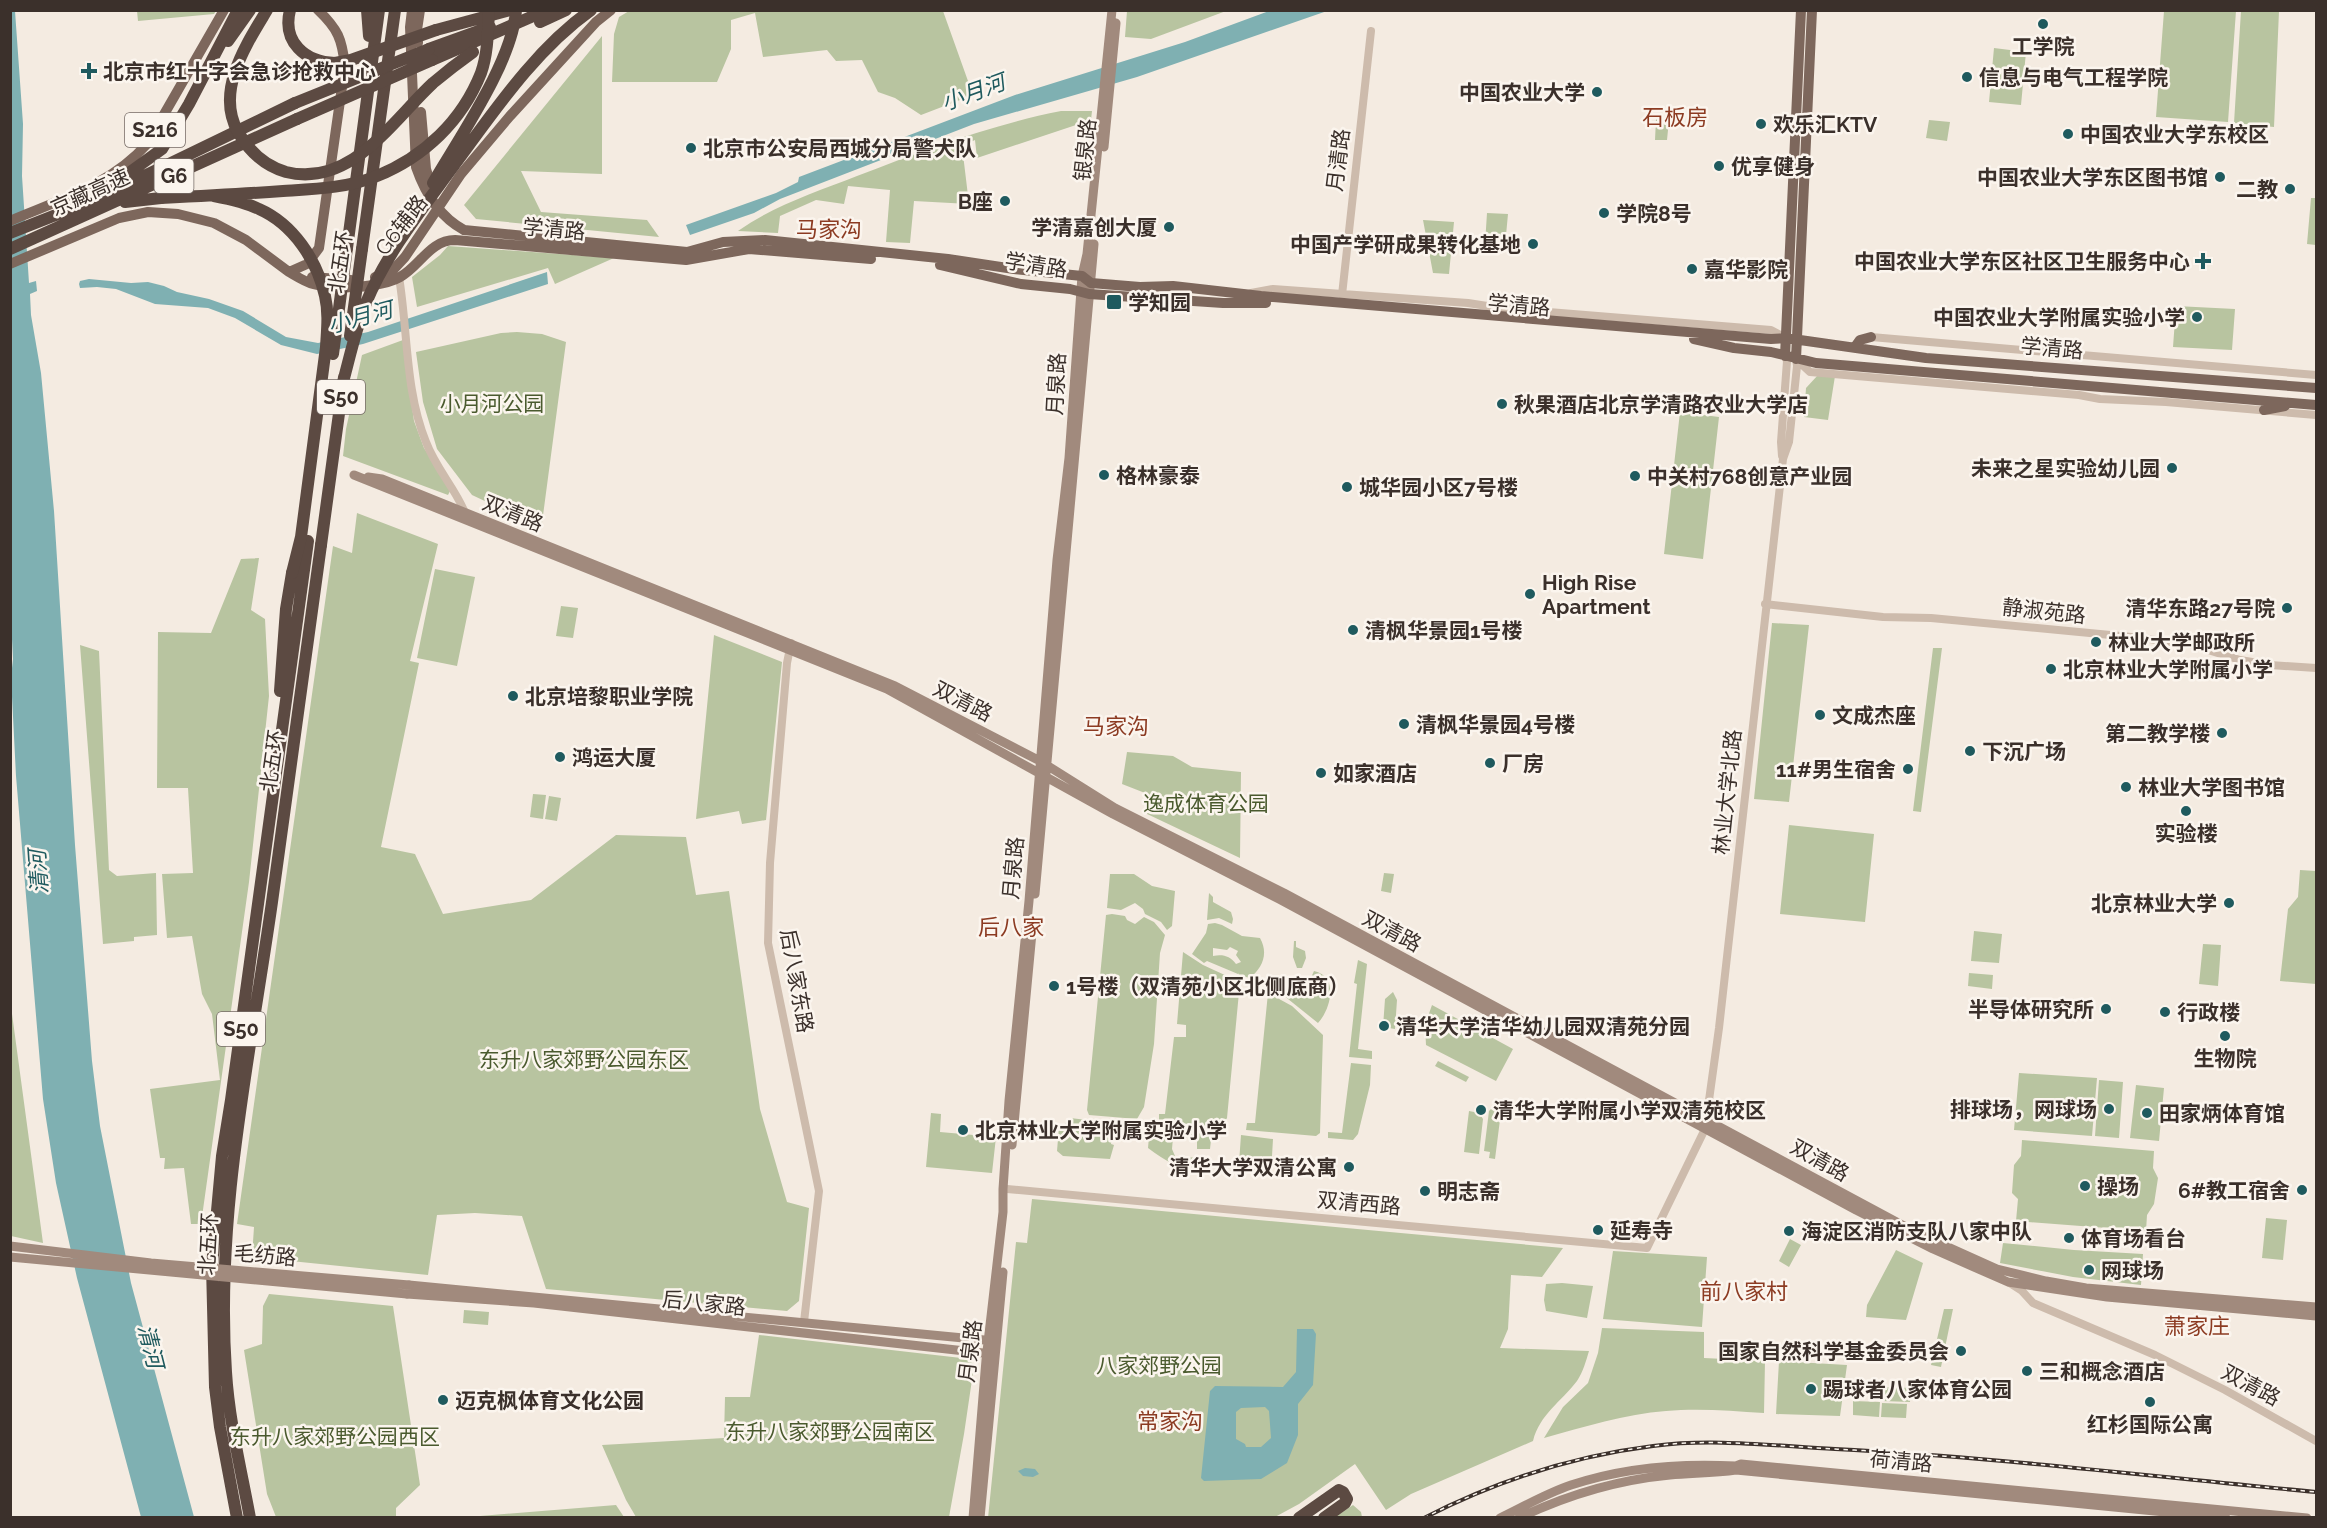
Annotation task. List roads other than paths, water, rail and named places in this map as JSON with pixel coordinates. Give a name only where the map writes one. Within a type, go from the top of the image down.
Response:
[{"type":"highway","points":[[99,198],[109,187],[162,149],[238,10]]},
{"type":"highway","points":[[208,68],[250,10]]},
{"type":"highway","points":[[267,10],[236,66],[231,88],[231,109],[237,130],[247,147],[260,159],[276,169],[307,175],[323,173],[340,167],[358,156],[375,142],[433,83],[473,52],[567,10]]},
{"type":"highway","points":[[290,10],[289,35],[299,50],[319,62],[335,63],[351,60],[436,30],[510,10]]},
{"type":"highway","points":[[362,130],[369,43],[367,10]]},
{"type":"highway","name":"北五环","points":[[237,1518],[219,1427],[215,1387],[212,1266],[222,1156],[379,10]]},
{"type":"highway","name":"北五环","points":[[250,1518],[231,1422],[226,1370],[225,1284],[228,1211],[396,10]]},
{"type":"highway","points":[[112,204],[161,198],[214,196],[349,184],[377,176],[420,153],[456,118],[471,95],[481,72],[488,42],[489,10]]},
{"type":"highway","points":[[343,382],[366,303],[382,270],[496,74],[509,46],[516,10]]},
{"type":"highway","name":"京藏高速","points":[[10,249],[530,10]]},
{"type":"highway","name":"京藏高速","points":[[10,233],[45,212],[99,198],[295,103],[431,55],[547,10]]},
{"type":"highway","points":[[405,231],[525,74],[561,36],[591,10]]},
{"type":"highway","points":[[214,196],[260,209],[282,223],[305,249],[316,268],[325,296],[328,318],[301,537],[286,609],[272,803]]},
{"type":"highway","points":[[241,1470],[258,1518]]},
{"type":"highway","points":[[1299,1518],[1339,1490],[1346,1495],[1346,1503],[1324,1518]]},
{"type":"main road","name":"S216","points":[[45,212],[100,183],[136,157],[147,144],[224,10]]},
{"type":"main road","points":[[289,272],[307,264],[320,248],[345,66],[343,47],[337,31],[318,10]]},
{"type":"main road","points":[[289,272],[311,284],[330,287],[368,285],[399,277],[440,242],[446,234],[449,222],[423,184],[417,167],[410,27],[412,10]]},
{"type":"main road","points":[[420,10],[417,30],[422,140],[426,169],[439,209]]},
{"type":"main road","name":"G6辅路","points":[[10,264],[119,218],[148,212],[178,214],[214,223],[246,240],[289,272],[312,277],[353,280],[372,278],[391,272],[405,257],[461,174],[510,116],[596,22],[611,10]]},
{"type":"main road","name":"银泉路","points":[[1086,286],[1106,100],[1112,10]]},
{"type":"main road","name":"银泉路","points":[[1110,48],[1117,10]]},
{"type":"main road","points":[[1791,357],[1801,10]]},
{"type":"main road","points":[[1791,339],[1812,10]]},
{"type":"main road","points":[[10,221],[45,212]]},
{"type":"main road","name":"学清路","points":[[449,222],[464,231],[611,247],[687,252],[723,242],[765,240],[948,259],[1014,269],[1086,286],[1223,303],[1256,302],[1703,340],[1816,363],[2316,405]]},
{"type":"main road","name":"学清路","points":[[440,242],[455,240],[686,260],[749,249],[767,250],[945,265],[1021,285],[1070,289],[1086,286],[1173,286],[1245,294],[1640,324],[1855,346],[1926,358],[2316,388]]},
{"type":"main road","name":"月泉路","points":[[973,1518],[994,1341],[1086,286]]},
{"type":"main road","points":[[1855,346],[1860,340],[1871,338]]},
{"type":"main road","points":[[2037,392],[2056,384]]},
{"type":"main road","points":[[2264,410],[2292,403]]},
{"type":"main road","points":[[354,475],[382,479],[467,518],[354,475]]},
{"type":"main road","name":"双清路","points":[[467,518],[895,686],[1044,764],[1115,808],[1295,899],[1917,1233],[1997,1269],[2086,1288],[2316,1307]]},
{"type":"main road","name":"双清路","points":[[790,646],[887,689],[1043,776],[1279,899],[1897,1232],[2008,1282],[2107,1297],[2316,1316]]},
{"type":"main road","name":"月泉路","points":[[994,1341],[1008,1115],[1043,776]]},
{"type":"main road","name":"毛纺路","points":[[10,1246],[408,1289]]},
{"type":"main road","name":"毛纺路","points":[[10,1257],[408,1289]]},
{"type":"main road","name":"后八家路","points":[[408,1289],[804,1322],[994,1341]]},
{"type":"main road","name":"后八家路","points":[[408,1289],[992,1354]]},
{"type":"main road","name":"月泉路","points":[[980,1518],[992,1354]]},
{"type":"main road","name":"荷清路","points":[[1500,1518],[1570,1485],[1612,1474],[1661,1466],[1736,1466],[1741,1464],[2307,1518]]},
{"type":"main road","name":"荷清路","points":[[1519,1518],[1576,1494],[1616,1483],[1670,1475],[1736,1470],[2226,1518]]},
{"type":"street","name":"月清路","points":[[1342,295],[1371,31]]},
{"type":"street","name":"双清路","points":[[399,277],[416,407],[426,443],[457,494],[467,518]]},
{"type":"street","name":"学清路","points":[[1245,294],[1273,289],[1468,303],[1640,324]]},
{"type":"street","name":"学清路","points":[[1871,338],[2316,375]]},
{"type":"street","name":"学清路","points":[[1791,357],[1810,372],[2100,399],[2316,415]]},
{"type":"street","name":"林业大学北路","points":[[1705,1130],[1724,983],[1765,604],[1783,459],[1789,442],[1791,357]]},
{"type":"street","name":"静淑苑路","points":[[1765,604],[1883,617],[1931,618],[2142,638],[2192,645],[2240,660],[2270,665],[2316,668]]},
{"type":"street","name":"后八家东路","points":[[790,646],[770,863],[768,943],[819,1191],[804,1322]]},
{"type":"street","name":"双清西路","points":[[1007,1189],[1647,1248],[1705,1130]]},
{"type":"street","name":"双清路","points":[[2008,1282],[2022,1291],[2033,1303],[2155,1355],[2225,1390],[2316,1441]]},
{"type":"water","name":"清河","points":[[10,11],[15,11],[23,124],[22,176],[29,283],[36,281],[37,291],[30,294],[31,315],[41,373],[54,511],[75,845],[92,1061],[100,1126],[131,1283],[194,1517],[141,1517],[77,1278],[56,1183],[43,1099],[16,776],[11,677],[13,659],[10,599]]},
{"type":"water","points":[[1269,11],[1327,11],[1137,77],[974,124],[780,199],[754,213],[690,235],[686,225],[776,193],[798,182],[799,177],[1015,95],[1185,42]]},
{"type":"water","points":[[547,272],[548,284],[363,344],[317,354],[281,345],[235,318],[208,308],[155,304],[116,289],[80,288],[79,284],[80,281],[89,279],[131,283],[148,282],[243,311],[286,337],[318,343],[368,332]]},
{"type":"water","points":[[1297,1329],[1313,1329],[1316,1334],[1313,1385],[1298,1404],[1298,1435],[1287,1463],[1261,1479],[1204,1481],[1201,1478],[1210,1391],[1215,1386],[1283,1387],[1296,1372]],"holes":[[[1265,1407],[1269,1411],[1271,1438],[1261,1447],[1246,1447],[1236,1439],[1236,1412],[1241,1408]]]},
{"type":"water","points":[[1025,1468],[1035,1469],[1039,1474],[1033,1477],[1023,1476],[1018,1471]]},
{"type":"railway","points":[[1424,1518],[1479,1493],[1564,1463],[1623,1450],[1698,1443],[1956,1457],[2316,1492]]},
{"type":"place","name":"工学院","points":[[2043,24]]},
{"type":"place","name":"北京市红十字会急诊抢救中心","points":[[89,71]]},
{"type":"place","name":"信息与电气工程学院","points":[[1967,77]]},
{"type":"place","name":"中国农业大学","points":[[1597,92]]},
{"type":"place","name":"欢乐汇KTV","points":[[1761,124]]},
{"type":"place","name":"中国农业大学东校区","points":[[2068,134]]},
{"type":"place","name":"北京市公安局西城分局警犬队","points":[[691,148]]},
{"type":"place","name":"优享健身","points":[[1719,166]]},
{"type":"place","name":"中国农业大学东区图书馆","points":[[2220,177]]},
{"type":"place","name":"二教","points":[[2290,189]]},
{"type":"place","name":"B座","points":[[1005,201]]},
{"type":"place","name":"学院8号","points":[[1604,213]]},
{"type":"place","name":"学清嘉创大厦","points":[[1169,227]]},
{"type":"place","name":"中国产学研成果转化基地","points":[[1533,244]]},
{"type":"place","name":"中国农业大学东区社区卫生服务中心","points":[[2203,261]]},
{"type":"place","name":"嘉华影院","points":[[1692,269]]},
{"type":"place","name":"学知园","points":[[1114,302]]},
{"type":"place","name":"中国农业大学附属实验小学","points":[[2197,317]]},
{"type":"place","name":"秋果酒店北京学清路农业大学店","points":[[1502,404]]},
{"type":"place","name":"未来之星实验幼儿园","points":[[2172,468]]},
{"type":"place","name":"格林豪泰","points":[[1104,475]]},
{"type":"place","name":"中关村768创意产业园","points":[[1635,476]]},
{"type":"place","name":"城华园小区7号楼","points":[[1347,487]]},
{"type":"place","name":"High Rise Apartment","points":[[1530,594]]},
{"type":"place","name":"清华东路27号院","points":[[2287,608]]},
{"type":"place","name":"清枫华景园1号楼","points":[[1353,630]]},
{"type":"place","name":"林业大学邮政所","points":[[2096,642]]},
{"type":"place","name":"北京林业大学附属小学","points":[[2051,669]]},
{"type":"place","name":"北京培黎职业学院","points":[[513,696]]},
{"type":"place","name":"文成杰座","points":[[1820,715]]},
{"type":"place","name":"清枫华景园4号楼","points":[[1404,724]]},
{"type":"place","name":"第二教学楼","points":[[2222,733]]},
{"type":"place","name":"下沉广场","points":[[1970,751]]},
{"type":"place","name":"鸿运大厦","points":[[560,757]]},
{"type":"place","name":"厂房","points":[[1490,763]]},
{"type":"place","name":"11#男生宿舍","points":[[1908,769]]},
{"type":"place","name":"如家酒店","points":[[1321,773]]},
{"type":"place","name":"林业大学图书馆","points":[[2126,787]]},
{"type":"place","name":"实验楼","points":[[2186,811]]},
{"type":"place","name":"北京林业大学","points":[[2229,903]]},
{"type":"place","name":"1号楼（双清苑小区北侧底商）","points":[[1054,986]]},
{"type":"place","name":"半导体研究所","points":[[2106,1009]]},
{"type":"place","name":"行政楼","points":[[2165,1012]]},
{"type":"place","name":"清华大学洁华幼儿园双清苑分园","points":[[1384,1026]]},
{"type":"place","name":"生物院","points":[[2225,1036]]},
{"type":"place","name":"排球场，网球场","points":[[2109,1109]]},
{"type":"place","name":"清华大学附属小学双清苑校区","points":[[1481,1110]]},
{"type":"place","name":"田家炳体育馆","points":[[2147,1113]]},
{"type":"place","name":"北京林业大学附属实验小学","points":[[963,1130]]},
{"type":"place","name":"清华大学双清公寓","points":[[1349,1167]]},
{"type":"place","name":"操场","points":[[2085,1186]]},
{"type":"place","name":"6#教工宿舍","points":[[2302,1190]]},
{"type":"place","name":"明志斋","points":[[1425,1191]]},
{"type":"place","name":"延寿寺","points":[[1598,1230]]},
{"type":"place","name":"海淀区消防支队八家中队","points":[[1789,1231]]},
{"type":"place","name":"体育场看台","points":[[2069,1238]]},
{"type":"place","name":"网球场","points":[[2089,1270]]},
{"type":"place","name":"国家自然科学基金委员会","points":[[1961,1351]]},
{"type":"place","name":"三和概念酒店","points":[[2027,1371]]},
{"type":"place","name":"踢球者八家体育公园","points":[[1811,1389]]},
{"type":"place","name":"迈克枫体育文化公园","points":[[443,1400]]},
{"type":"place","name":"红杉国际公寓","points":[[2150,1402]]},
{"type":"district","name":"石板房","points":[[1675,117]]},
{"type":"district","name":"马家沟","points":[[829,229]]},
{"type":"district","name":"马家沟","points":[[1116,726]]},
{"type":"district","name":"后八家","points":[[1011,927]]},
{"type":"district","name":"前八家村","points":[[1744,1291]]},
{"type":"district","name":"萧家庄","points":[[2197,1326]]},
{"type":"district","name":"常家沟","points":[[1170,1421]]},
{"type":"water label","name":"小月河","points":[[973,92]]},
{"type":"water label","name":"小月河","points":[[360,317]]},
{"type":"park label","name":"小月河公园","points":[[492,403]]},
{"type":"park label","name":"逸成体育公园","points":[[1206,803]]},
{"type":"park label","name":"东升八家郊野公园东区","points":[[584,1059]]},
{"type":"park label","name":"八家郊野公园","points":[[1159,1365]]},
{"type":"park label","name":"东升八家郊野公园南区","points":[[830,1431]]},
{"type":"park label","name":"东升八家郊野公园西区","points":[[335,1436]]}]
